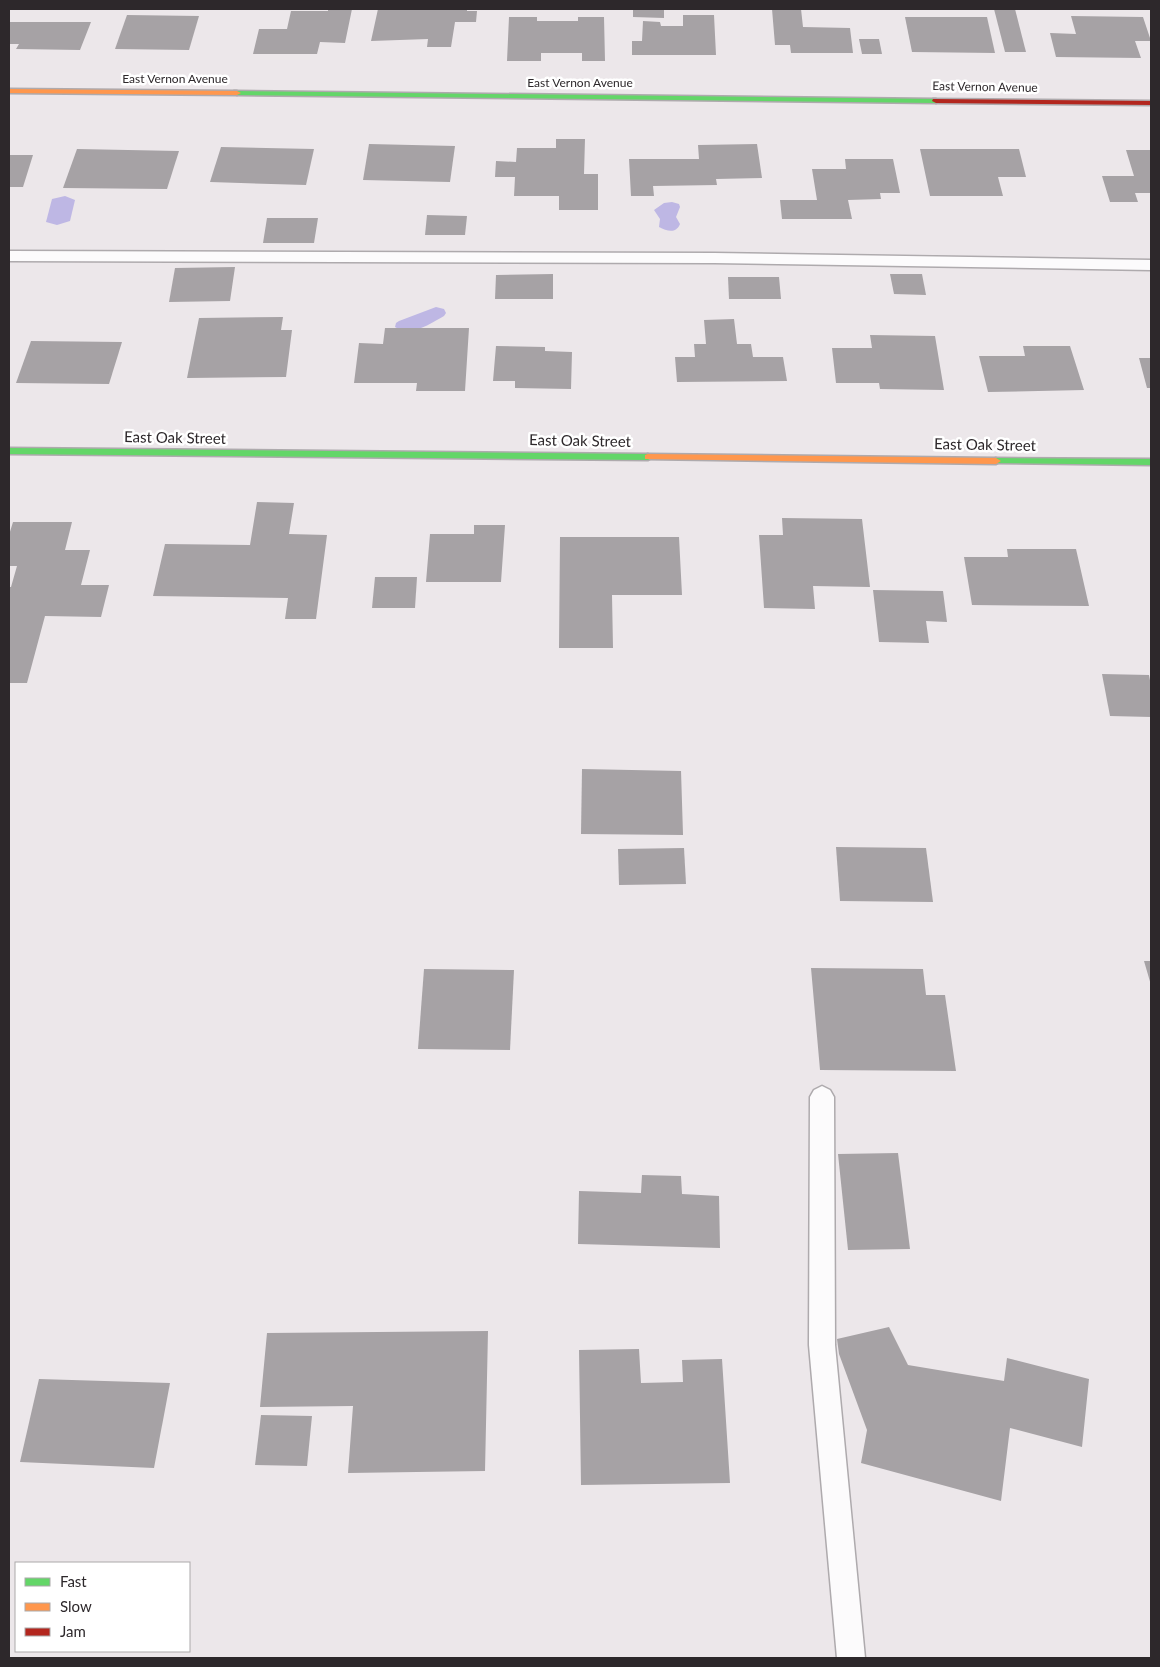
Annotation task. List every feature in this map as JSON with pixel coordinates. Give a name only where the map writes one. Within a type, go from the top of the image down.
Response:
[{"type":"street","name":"East Vernon Avenue","points":[[9,91],[1151,103]]},
{"type":"street","name":"East Oak Street","points":[[9,451],[1151,462]]},
{"type":"lane","points":[[9,256],[714,258],[1151,265]]},
{"type":"lane","points":[[822,1097],[822,1345],[851,1658]]},
{"type":"shaded area","points":[[65,196],[75,200],[70,221],[57,225],[46,222],[52,199]]},
{"type":"shaded area","points":[[672,202],[679,204],[680,207],[676,217],[680,224],[671,231],[659,227],[660,219],[654,210],[664,203]]},
{"type":"shaded area","points":[[436,307],[444,309],[446,313],[444,316],[421,328],[408,331],[395,327],[399,321]]},
{"type":"building","points":[[328,9],[352,9],[345,43],[320,42],[317,54],[253,54],[259,29],[287,29],[291,11],[328,11]]},
{"type":"building","points":[[378,9],[467,9],[467,11],[477,11],[476,22],[455,22],[451,47],[427,47],[428,39],[371,41]]},
{"type":"building","points":[[633,9],[664,9],[664,18],[633,17]]},
{"type":"building","points":[[772,9],[801,9],[803,27],[850,28],[853,53],[791,53],[790,45],[775,45]]},
{"type":"building","points":[[994,9],[1015,9],[1026,52],[1005,52]]},
{"type":"building","points":[[127,15],[199,16],[189,50],[115,49]]},
{"type":"building","points":[[683,15],[714,15],[716,55],[632,55],[632,41],[642,41],[643,21],[660,22],[661,26],[683,26]]},
{"type":"building","points":[[1071,16],[1143,17],[1151,41],[1135,41],[1141,58],[1056,57],[1050,33],[1076,34]]},
{"type":"building","points":[[509,17],[537,17],[537,21],[578,21],[578,17],[604,17],[605,61],[582,61],[582,53],[541,53],[541,61],[507,61]]},
{"type":"building","points":[[905,17],[987,17],[995,53],[912,52]]},
{"type":"building","points":[[9,22],[91,22],[80,50],[16,49],[19,44],[9,44]]},
{"type":"building","points":[[859,39],[879,39],[882,54],[862,54]]},
{"type":"building","points":[[556,139],[585,139],[584,174],[598,174],[598,210],[559,210],[559,196],[514,196],[515,177],[495,177],[496,161],[516,162],[517,148],[556,148]]},
{"type":"building","points":[[369,144],[455,146],[450,182],[363,180]]},
{"type":"building","points":[[757,144],[762,178],[716,179],[717,185],[653,186],[654,196],[631,196],[629,159],[699,159],[698,145]]},
{"type":"building","points":[[221,147],[314,149],[306,185],[210,182]]},
{"type":"building","points":[[77,149],[179,151],[167,189],[63,188]]},
{"type":"building","points":[[920,149],[1019,149],[1026,177],[998,177],[1003,196],[930,196]]},
{"type":"building","points":[[1126,150],[1151,150],[1151,193],[1135,193],[1138,202],[1110,202],[1102,176],[1134,176]]},
{"type":"building","points":[[9,155],[33,155],[23,187],[9,187]]},
{"type":"building","points":[[845,159],[893,159],[900,193],[880,193],[881,199],[848,200],[852,219],[782,219],[780,200],[817,200],[812,169],[846,169]]},
{"type":"building","points":[[427,215],[467,216],[465,235],[425,235]]},
{"type":"building","points":[[267,218],[318,218],[314,243],[263,243]]},
{"type":"building","points":[[235,267],[230,301],[169,302],[175,268]]},
{"type":"building","points":[[553,274],[553,299],[495,299],[496,275]]},
{"type":"building","points":[[890,274],[922,274],[926,295],[894,294]]},
{"type":"building","points":[[728,277],[779,277],[781,299],[729,299]]},
{"type":"building","points":[[283,317],[281,330],[292,330],[286,377],[187,378],[199,318]]},
{"type":"building","points":[[734,319],[737,344],[751,344],[753,357],[783,357],[787,381],[677,382],[675,357],[695,357],[694,344],[706,344],[704,320]]},
{"type":"building","points":[[385,328],[469,328],[465,391],[416,391],[417,383],[354,383],[359,343],[383,344]]},
{"type":"building","points":[[870,335],[935,336],[944,390],[880,389],[879,383],[836,383],[832,348],[872,348]]},
{"type":"building","points":[[31,341],[122,342],[109,384],[16,383]]},
{"type":"building","points":[[496,346],[545,347],[545,351],[572,352],[571,389],[515,388],[515,381],[493,381]]},
{"type":"building","points":[[1023,346],[1070,346],[1084,390],[988,392],[979,356],[1025,356]]},
{"type":"building","points":[[1139,358],[1151,358],[1151,388],[1147,388]]},
{"type":"building","points":[[257,502],[294,503],[289,534],[327,535],[316,619],[285,619],[288,598],[153,596],[165,544],[250,545]]},
{"type":"building","points":[[782,518],[862,519],[870,587],[813,586],[815,609],[764,608],[759,535],[783,535]]},
{"type":"building","points":[[13,522],[72,522],[65,550],[90,550],[81,585],[109,585],[101,617],[45,616],[27,683],[9,683],[9,587],[11,587],[17,566],[9,566],[9,535]]},
{"type":"building","points":[[474,525],[505,525],[501,582],[426,582],[430,534],[474,534]]},
{"type":"building","points":[[560,537],[679,537],[682,595],[612,595],[613,648],[559,648]]},
{"type":"building","points":[[1007,549],[1076,549],[1089,606],[972,605],[964,557],[1008,557]]},
{"type":"building","points":[[375,577],[417,577],[415,608],[372,608]]},
{"type":"building","points":[[873,590],[943,591],[947,622],[926,621],[929,643],[879,642]]},
{"type":"building","points":[[1102,674],[1149,675],[1151,717],[1110,716]]},
{"type":"building","points":[[582,769],[681,771],[683,835],[581,834]]},
{"type":"building","points":[[836,847],[926,848],[933,902],[840,901]]},
{"type":"building","points":[[684,848],[686,884],[619,885],[618,849]]},
{"type":"building","points":[[1144,961],[1151,961],[1151,985]]},
{"type":"building","points":[[811,968],[923,969],[926,995],[945,995],[956,1071],[820,1070]]},
{"type":"building","points":[[424,969],[514,970],[510,1050],[418,1049]]},
{"type":"building","points":[[898,1153],[910,1249],[848,1250],[838,1154]]},
{"type":"building","points":[[642,1175],[681,1176],[682,1194],[719,1196],[720,1248],[578,1244],[579,1191],[641,1193]]},
{"type":"building","points":[[889,1327],[908,1365],[1004,1381],[1007,1358],[1089,1379],[1082,1447],[1010,1428],[1001,1501],[861,1463],[867,1430],[839,1354],[837,1339]]},
{"type":"building","points":[[488,1331],[485,1471],[348,1473],[353,1406],[260,1407],[267,1333]]},
{"type":"building","points":[[639,1349],[641,1383],[683,1382],[682,1360],[722,1359],[730,1483],[581,1485],[579,1350]]},
{"type":"building","points":[[39,1379],[170,1383],[154,1468],[20,1462]]},
{"type":"building","points":[[261,1415],[312,1416],[307,1466],[255,1465]]},
{"type":"traffic: fast","points":[[237,93],[936,101]]},
{"type":"traffic: fast","points":[[9,451],[648,457]]},
{"type":"traffic: fast","points":[[996,461],[1151,462]]},
{"type":"traffic: slow","points":[[9,91],[237,93]]},
{"type":"traffic: slow","points":[[648,457],[996,461]]},
{"type":"traffic: jam","points":[[936,101],[1151,103]]}]
